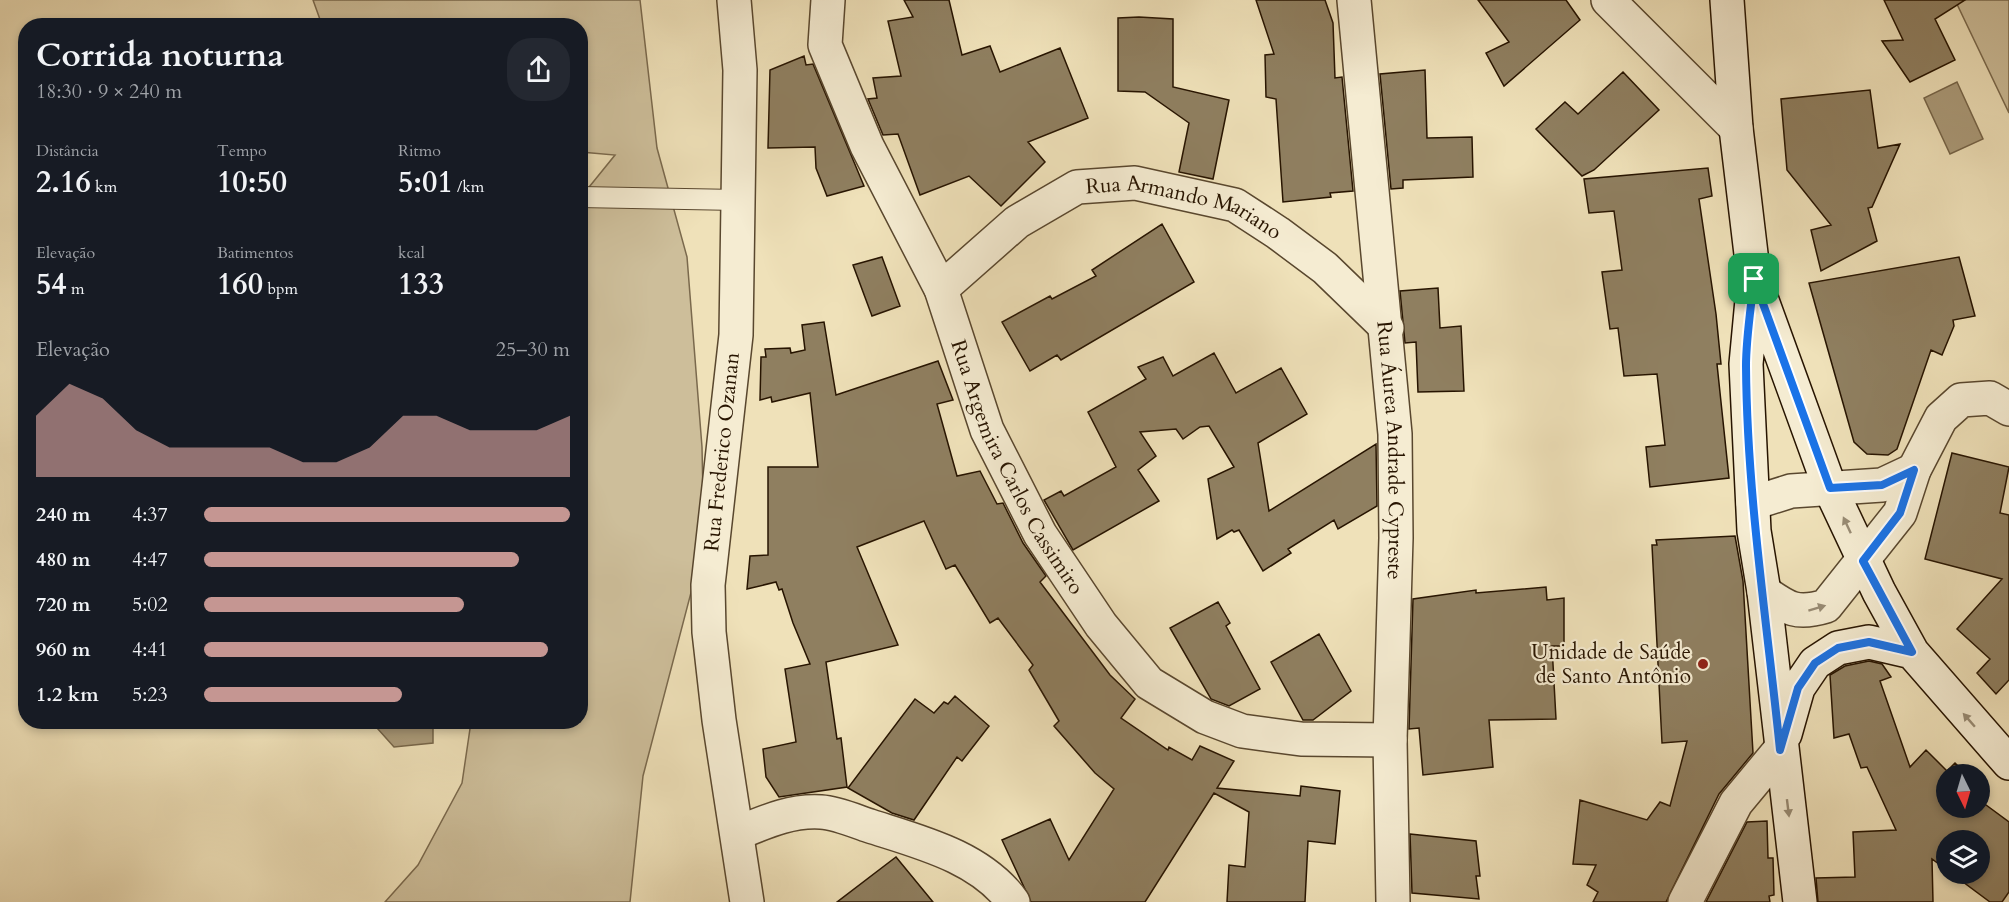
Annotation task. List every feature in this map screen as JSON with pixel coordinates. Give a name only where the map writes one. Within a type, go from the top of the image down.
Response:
[{"type":"street","name":"Rua Frederico Ozanan","points":[[734,0],[740,70],[736,334],[708,585],[709,632],[719,720],[747,902]]},
{"type":"street","name":"Rua Argemira Carlos Cassimiro","points":[[828,0],[825,45],[867,146],[941,289],[987,430],[1040,534],[1101,625],[1149,683],[1205,717],[1242,731],[1301,739],[1390,740]]},
{"type":"street","name":"Rua Áurea Andrade Cypreste","points":[[1354,0],[1367,158],[1387,328],[1395,434],[1396,538],[1390,740],[1393,902]]},
{"type":"street","points":[[1608,0],[1736,128]]},
{"type":"street","points":[[1726,0],[1736,128],[1754,279],[1746,364],[1754,531],[1764,592],[1780,750],[1800,902]]},
{"type":"street","name":"Rua Armando Mariano","points":[[941,289],[1017,222],[1077,187],[1135,183],[1235,205],[1278,232],[1325,268],[1387,328]]},
{"type":"street","points":[[1754,279],[1830,488],[1863,561],[1912,652],[2009,763]]},
{"type":"street","points":[[1764,592],[1788,609],[1808,611],[1826,606],[1900,513],[1914,470],[1941,418],[1961,400],[1990,398],[2009,409]]},
{"type":"street","points":[[1753,503],[1791,491],[1882,485],[1914,470]]},
{"type":"street","points":[[1684,902],[1736,803],[1780,750],[1798,688],[1815,663],[1838,648],[1869,642],[1912,652]]},
{"type":"street","points":[[738,833],[780,815],[822,812],[921,842],[971,864],[1005,890],[1013,902]]},
{"type":"lane","points":[[588,197],[737,200]]},
{"type":"shaded area","points":[[313,0],[640,0],[657,148],[687,257],[702,447],[704,543],[643,776],[630,902],[385,902],[418,865],[462,783],[470,729],[588,729],[588,188],[615,155],[588,153],[588,18],[319,18]]},
{"type":"shaded area","points":[[1955,0],[2009,0],[2009,113]]},
{"type":"shaded area","points":[[1957,82],[1983,139],[1950,154],[1924,98]]},
{"type":"shaded area","points":[[378,729],[433,729],[433,743],[394,747]]},
{"type":"building","points":[[904,0],[949,0],[962,55],[990,46],[1000,72],[1060,48],[1088,118],[1028,142],[1045,162],[1001,206],[969,176],[920,195],[898,134],[883,135],[868,99],[877,98],[873,78],[901,76],[888,21],[913,17]]},
{"type":"building","points":[[1256,0],[1325,0],[1333,23],[1335,78],[1342,77],[1353,191],[1330,193],[1331,197],[1283,202],[1276,99],[1266,97],[1265,55],[1274,54]]},
{"type":"building","points":[[1478,0],[1566,0],[1580,20],[1504,86],[1486,53],[1509,42]]},
{"type":"building","points":[[1884,0],[1965,0],[1935,19],[1955,60],[1910,82],[1882,41],[1903,40]]},
{"type":"building","points":[[1118,18],[1173,19],[1173,87],[1229,100],[1213,179],[1179,172],[1189,123],[1145,92],[1118,91]]},
{"type":"building","points":[[804,56],[806,65],[813,64],[864,186],[827,196],[816,168],[815,147],[768,148],[770,70]]},
{"type":"building","points":[[1425,70],[1427,138],[1472,137],[1473,177],[1403,180],[1403,188],[1391,189],[1380,74]]},
{"type":"building","points":[[1623,72],[1659,110],[1594,170],[1582,176],[1536,129],[1565,102],[1578,114]]},
{"type":"building","points":[[1870,90],[1878,148],[1900,144],[1872,207],[1868,208],[1877,241],[1821,271],[1811,230],[1831,225],[1787,170],[1781,99]]},
{"type":"building","points":[[1708,168],[1712,196],[1699,199],[1716,314],[1721,364],[1717,364],[1729,478],[1650,487],[1646,447],[1665,445],[1657,374],[1624,376],[1618,328],[1610,329],[1602,272],[1622,270],[1614,211],[1589,213],[1584,179]]},
{"type":"building","points":[[1162,224],[1194,282],[1061,360],[1057,355],[1030,371],[1002,322],[1050,296],[1052,299],[1096,276],[1092,270]]},
{"type":"building","points":[[882,257],[900,306],[872,316],[853,265]]},
{"type":"building","points":[[1959,257],[1975,316],[1953,320],[1954,326],[1942,355],[1931,350],[1897,449],[1888,455],[1867,454],[1854,442],[1809,283]]},
{"type":"building","points":[[1438,288],[1440,328],[1461,326],[1464,391],[1418,392],[1416,342],[1405,343],[1400,291]]},
{"type":"building","points":[[824,322],[836,395],[938,361],[953,400],[937,404],[957,476],[980,471],[997,504],[1003,503],[1023,543],[1046,576],[1040,582],[1110,675],[1135,699],[1121,718],[1168,750],[1169,747],[1192,760],[1200,746],[1234,761],[1217,788],[1300,796],[1301,786],[1340,791],[1335,844],[1308,841],[1305,902],[1227,902],[1229,865],[1245,867],[1249,812],[1214,793],[1145,902],[1031,902],[1002,840],[1050,819],[1069,860],[1114,789],[1095,773],[1054,726],[1059,721],[1029,670],[1033,665],[998,618],[990,623],[955,565],[946,569],[924,521],[857,547],[898,645],[826,662],[837,739],[841,738],[847,787],[779,797],[766,777],[763,749],[796,742],[785,669],[810,664],[782,589],[779,590],[776,582],[747,589],[750,556],[768,555],[768,467],[818,467],[810,393],[772,402],[771,397],[760,400],[761,357],[766,357],[765,349],[790,348],[791,353],[805,350],[802,325]]},
{"type":"building","points":[[1214,353],[1236,393],[1281,368],[1307,414],[1258,443],[1269,511],[1376,444],[1377,506],[1338,529],[1334,520],[1288,549],[1291,553],[1263,571],[1239,530],[1234,532],[1232,530],[1217,539],[1208,479],[1234,467],[1209,426],[1200,427],[1183,439],[1176,429],[1140,432],[1156,456],[1138,470],[1159,501],[1073,550],[1044,500],[1061,491],[1064,496],[1116,467],[1088,412],[1146,379],[1138,367],[1163,357],[1173,376]]},
{"type":"building","points":[[1952,453],[2009,467],[2000,513],[2009,515],[2009,680],[1996,694],[1977,673],[1990,659],[1957,629],[2002,579],[1925,559]]},
{"type":"building","points":[[1735,536],[1743,581],[1753,753],[1719,794],[1666,902],[1593,902],[1598,892],[1587,885],[1596,865],[1573,864],[1580,800],[1647,820],[1660,802],[1670,806],[1687,741],[1662,743],[1652,545],[1657,545],[1656,540]]},
{"type":"building","points":[[1546,587],[1547,600],[1564,598],[1564,646],[1552,646],[1556,719],[1489,720],[1493,767],[1423,775],[1419,728],[1409,729],[1413,599],[1476,590],[1476,593]]},
{"type":"building","points":[[1218,602],[1230,623],[1226,626],[1260,689],[1229,706],[1211,699],[1170,628]]},
{"type":"building","points":[[1319,634],[1351,691],[1313,720],[1303,720],[1271,662]]},
{"type":"building","points":[[1869,661],[1882,664],[1891,677],[1880,681],[1910,767],[1926,750],[1940,764],[1936,764],[1936,818],[1990,818],[1990,808],[2009,822],[2009,892],[2002,902],[1990,902],[1966,884],[1990,884],[1990,830],[1936,830],[1936,862],[1932,859],[1933,902],[1818,902],[1816,878],[1855,877],[1853,832],[1896,830],[1867,767],[1861,768],[1849,734],[1834,738],[1830,675],[1845,666]]},
{"type":"building","points":[[955,696],[989,726],[962,761],[957,757],[914,820],[892,813],[848,788],[915,699],[934,713],[944,702],[948,704]]},
{"type":"building","points":[[1767,821],[1768,858],[1773,858],[1774,895],[1769,896],[1770,902],[1706,902],[1747,822]]},
{"type":"building","points":[[1410,834],[1476,841],[1480,876],[1476,876],[1479,899],[1412,893]]},
{"type":"building","points":[[896,857],[933,902],[837,902]]},
{"type":"place","name":"Unidade de Saúde de Santo Antônio","points":[[1703,664]]},
{"type":"route","points":[[1754,279],[1830,488],[1882,485],[1914,470],[1900,513],[1863,561],[1912,652],[1869,642],[1838,648],[1815,663],[1798,688],[1780,750],[1764,592],[1754,531],[1746,364],[1754,279]]}]
